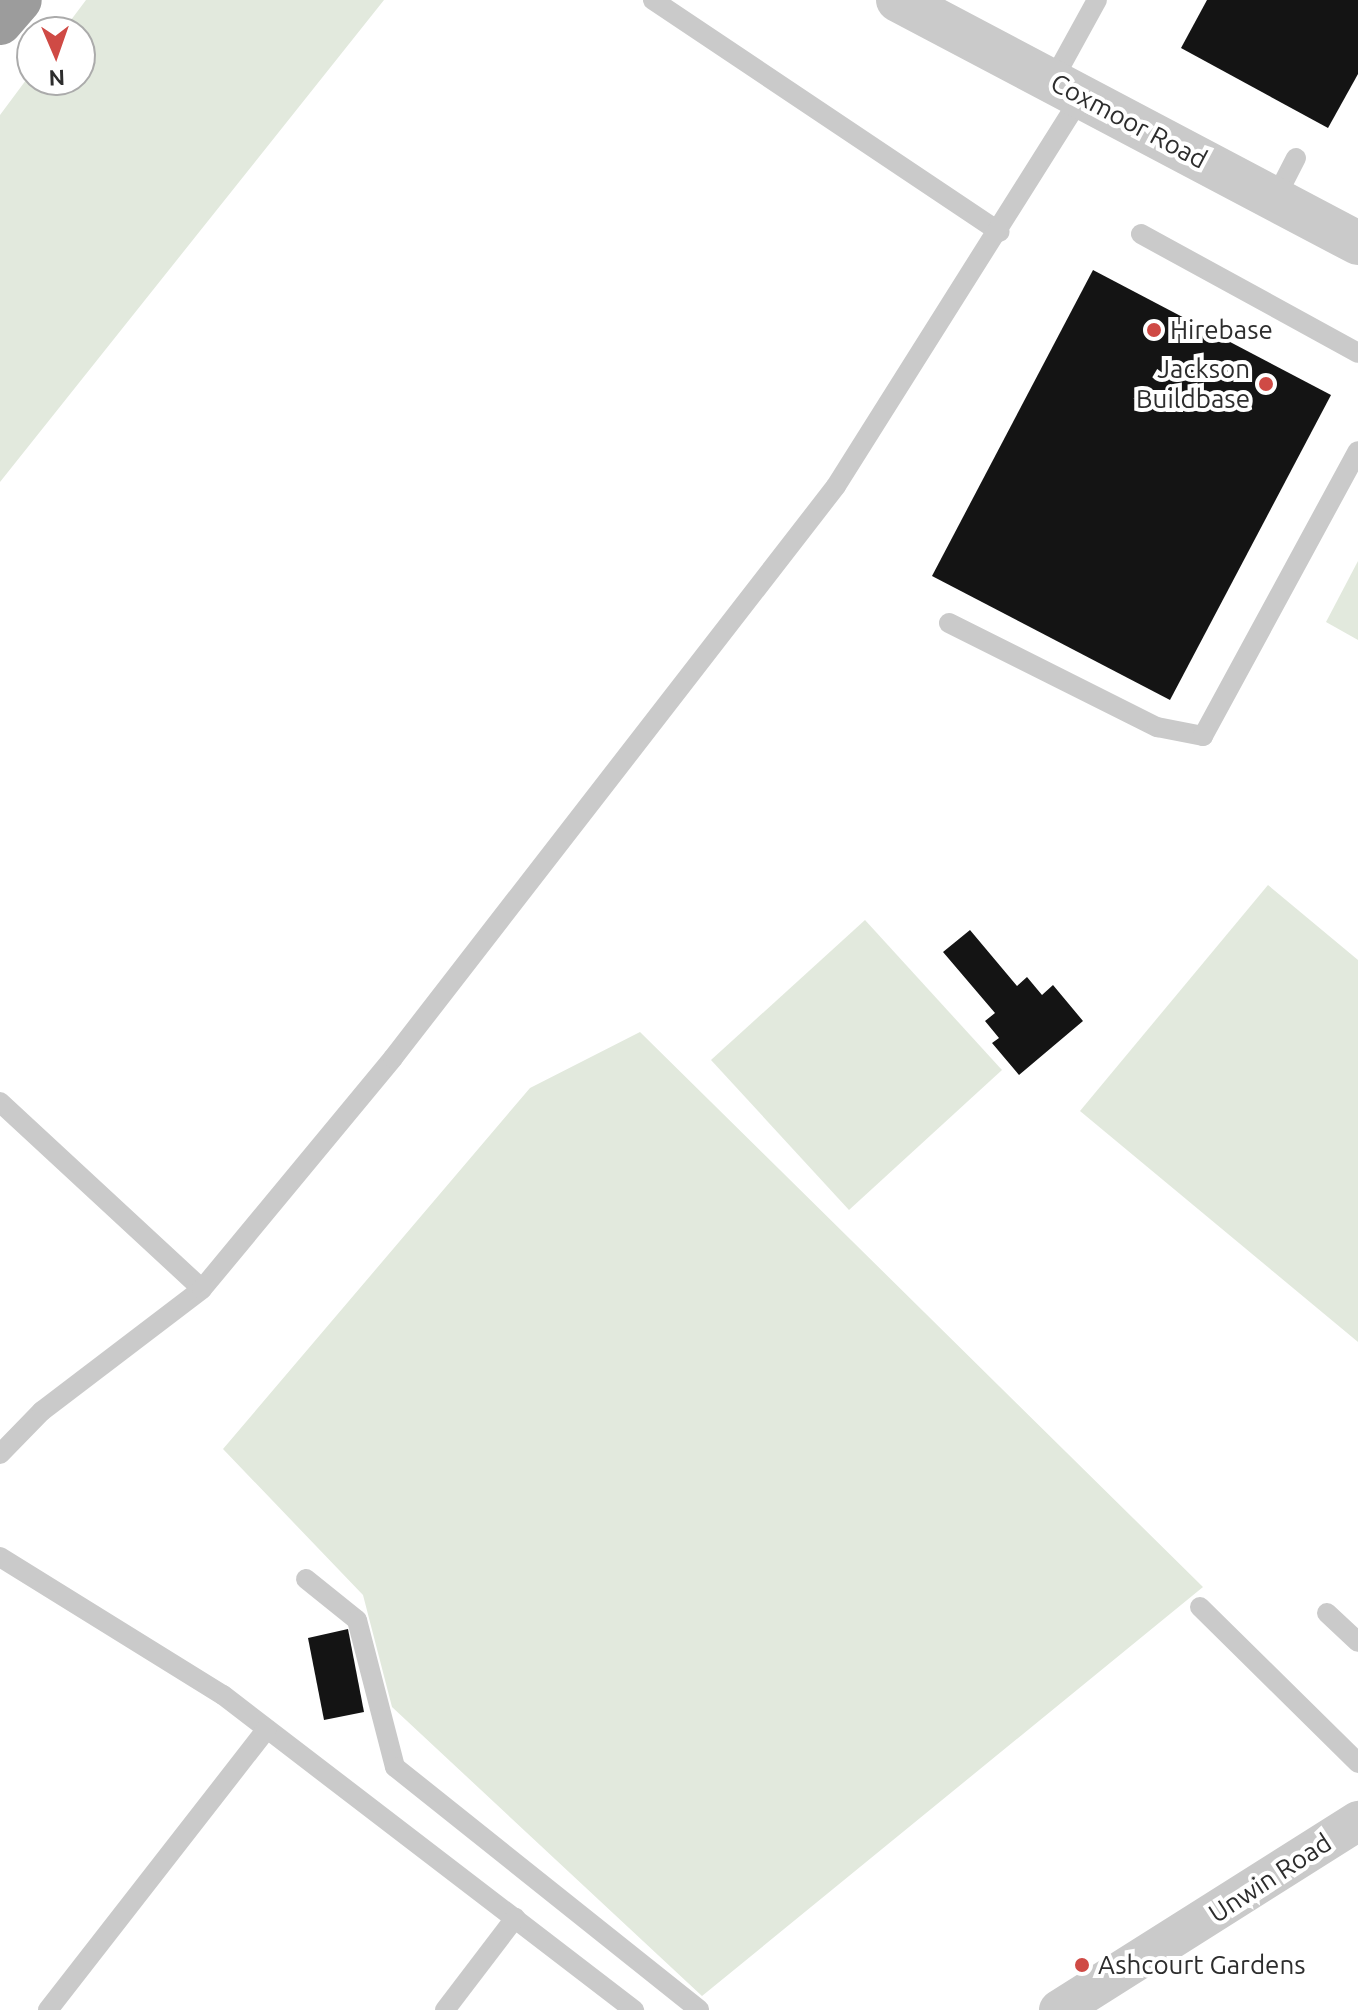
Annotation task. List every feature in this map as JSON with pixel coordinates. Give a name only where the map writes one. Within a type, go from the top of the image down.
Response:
[{"type":"highway","points":[[0,23],[20,0]]},
{"type":"street","name":"Coxmoor Road","points":[[898,0],[1358,243]]},
{"type":"street","name":"Unwin Road","points":[[1059,2010],[1358,1821]]},
{"type":"lane","points":[[653,0],[999,232]]},
{"type":"lane","points":[[0,1454],[42,1411],[202,1289],[393,1058],[836,486],[999,232],[1067,88],[1097,0]]},
{"type":"lane","points":[[1275,199],[1296,158]]},
{"type":"lane","points":[[1141,234],[1358,353]]},
{"type":"lane","points":[[949,623],[1157,727],[1203,736],[1358,451]]},
{"type":"lane","points":[[0,1102],[202,1289]]},
{"type":"lane","points":[[0,1557],[267,1729],[634,2010]]},
{"type":"lane","points":[[306,1579],[357,1620],[395,1767],[699,2010]]},
{"type":"lane","points":[[1200,1607],[1358,1763]]},
{"type":"lane","points":[[1327,1613],[1358,1642]]},
{"type":"lane","points":[[57,2007],[267,1729]]},
{"type":"lane","points":[[445,2010],[515,1918]]},
{"type":"shaded area","points":[[86,0],[384,0],[0,482],[0,115],[16,94],[16,96],[96,96],[96,16],[74,16]]},
{"type":"shaded area","points":[[1358,561],[1358,640],[1326,622]]},
{"type":"shaded area","points":[[1268,885],[1358,960],[1358,1342],[1080,1111]]},
{"type":"shaded area","points":[[865,920],[1002,1070],[849,1210],[711,1060]]},
{"type":"shaded area","points":[[640,1032],[1203,1587],[702,1996],[392,1707],[363,1595],[223,1449],[530,1088]]},
{"type":"building","points":[[1207,0],[1358,0],[1358,74],[1328,128],[1181,48]]},
{"type":"building","points":[[1093,270],[1331,395],[1170,700],[932,576]]},
{"type":"building","points":[[970,930],[1017,986],[1027,977],[1042,995],[1053,985],[1083,1021],[1019,1075],[992,1043],[999,1038],[985,1021],[995,1013],[943,952]]},
{"type":"building","points":[[348,1629],[364,1712],[324,1720],[308,1638]]},
{"type":"place","name":"Hirebase","points":[[1154,330]]},
{"type":"place","name":"Jackson Buildbase","points":[[1266,384]]},
{"type":"place","name":"Ashcourt Gardens","points":[[1082,1965]]}]
